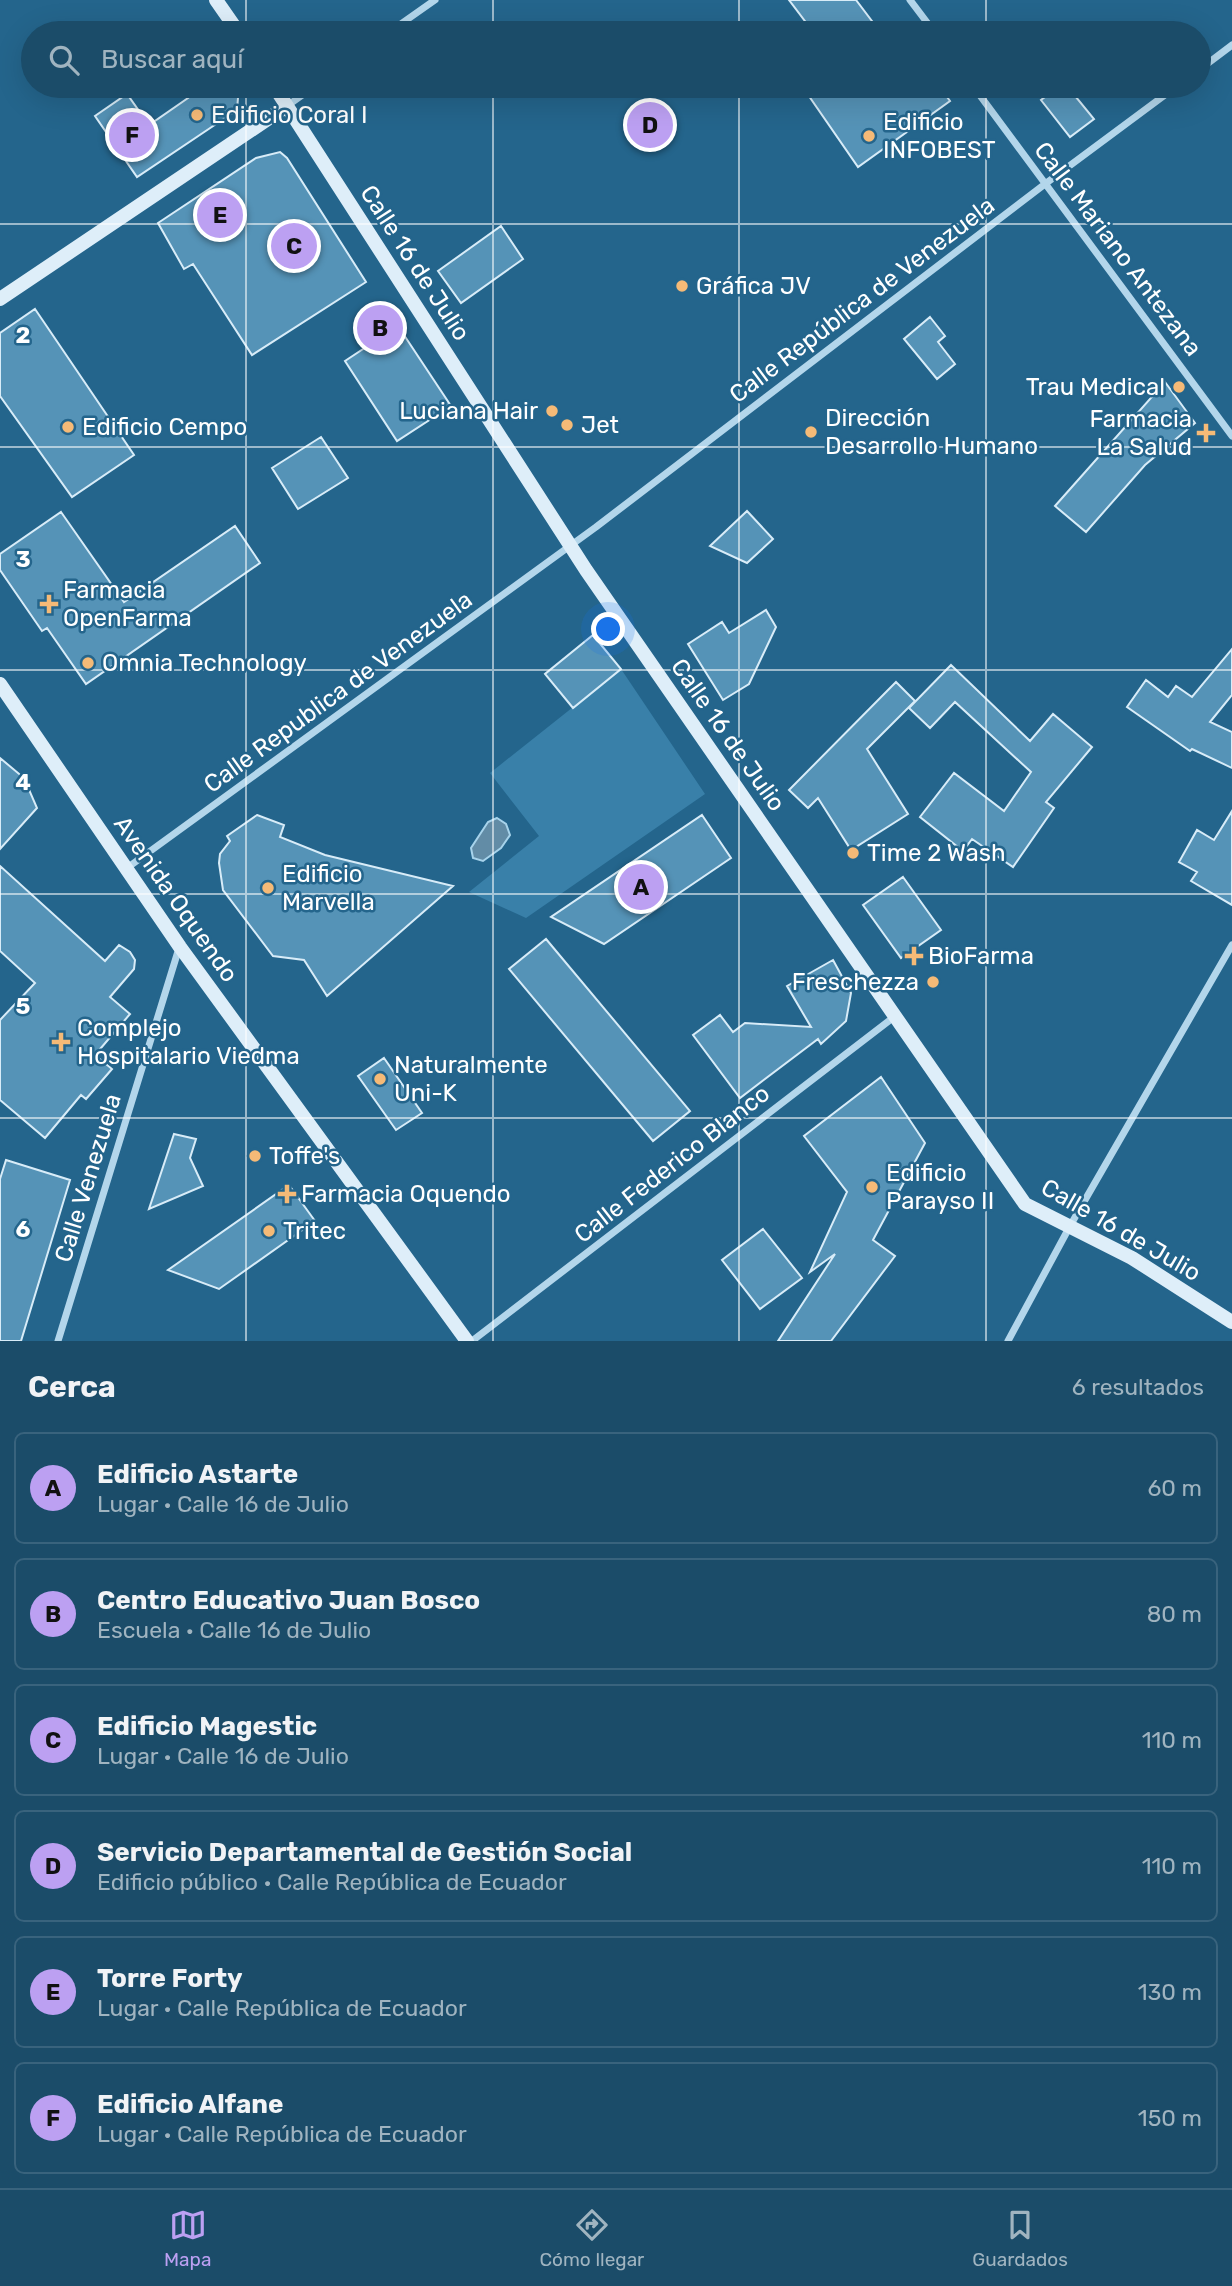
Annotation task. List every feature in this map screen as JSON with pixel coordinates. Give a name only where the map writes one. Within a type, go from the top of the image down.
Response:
[{"type":"main road","points":[[216,0],[231,21]]},
{"type":"main road","name":"Calle 16 de Julio","points":[[282,98],[570,546],[1025,1204],[1132,1258],[1232,1322]]},
{"type":"main road","points":[[0,299],[287,106]]},
{"type":"main road","name":"Avenida Oquendo","points":[[0,684],[180,947],[467,1341]]},
{"type":"street","points":[[405,21],[435,0]]},
{"type":"street","points":[[910,0],[926,21]]},
{"type":"street","points":[[1211,61],[1232,45]]},
{"type":"street","points":[[287,106],[298,98]]},
{"type":"street","name":"Calle Mariano Antezana","points":[[982,98],[1232,436]]},
{"type":"street","name":"Calle República de Venezuela","points":[[570,546],[1161,98]]},
{"type":"street","name":"Calle Republica de Venezuela","points":[[127,868],[570,546]]},
{"type":"street","points":[[1008,1341],[1070,1226],[1232,945]]},
{"type":"street","name":"Calle Venezuela","points":[[58,1341],[180,947]]},
{"type":"street","name":"Calle Federico Blanco","points":[[472,1341],[894,1017]]},
{"type":"shaded area","points":[[621,669],[705,794],[526,918],[469,892],[539,836],[490,773]]},
{"type":"shaded area","points":[[497,818],[506,824],[510,835],[501,848],[483,861],[473,858],[471,848],[488,822]]},
{"type":"building","points":[[789,0],[856,0],[872,21],[805,21]]},
{"type":"building","points":[[121,98],[130,98],[149,125],[188,98],[238,98],[237,110],[137,177],[95,116]]},
{"type":"building","name":"Edificio INFOBEST","points":[[810,98],[948,98],[950,101],[858,167]]},
{"type":"building","points":[[1077,98],[1094,119],[1070,137],[1041,100]]},
{"type":"building","points":[[280,152],[287,158],[366,282],[252,355],[193,264],[184,269],[158,223],[256,158]]},
{"type":"building","points":[[501,226],[523,259],[461,303],[438,271]]},
{"type":"building","name":"Edificio Cempo","points":[[35,309],[134,455],[72,497],[0,396],[0,333]]},
{"type":"building","points":[[930,317],[945,336],[938,342],[955,364],[937,379],[904,339]]},
{"type":"building","points":[[398,326],[451,406],[397,441],[345,361]]},
{"type":"building","points":[[1165,382],[1195,423],[1145,465],[1086,532],[1055,506]]},
{"type":"building","points":[[321,437],[348,478],[298,509],[272,468]]},
{"type":"building","points":[[747,511],[773,539],[747,563],[710,546]]},
{"type":"building","points":[[61,512],[124,602],[235,526],[260,563],[86,684],[47,628],[42,631],[0,570],[0,554]]},
{"type":"building","points":[[766,610],[776,627],[749,684],[723,700],[688,644],[722,622],[729,633]]},
{"type":"building","points":[[593,635],[621,669],[573,708],[545,674]]},
{"type":"building","points":[[1232,649],[1232,695],[1210,722],[1232,732],[1232,768],[1192,749],[1190,751],[1127,707],[1146,680],[1168,697],[1176,686],[1192,697]]},
{"type":"building","points":[[951,665],[1030,741],[1053,714],[1092,747],[1046,802],[1054,808],[1013,867],[972,839],[963,851],[920,817],[954,773],[1004,811],[1031,772],[955,702],[930,728],[909,708]]},
{"type":"building","points":[[896,682],[915,701],[867,749],[908,814],[851,850],[818,798],[808,808],[789,790]]},
{"type":"building","points":[[0,758],[24,778],[37,808],[0,849]]},
{"type":"building","points":[[1232,811],[1232,905],[1191,881],[1197,872],[1179,862],[1197,830],[1214,840]]},
{"type":"building","points":[[257,815],[284,825],[280,837],[325,855],[453,886],[327,996],[304,960],[273,956],[223,890],[219,863],[220,854],[230,841],[227,836]]},
{"type":"building","points":[[702,815],[731,858],[604,944],[551,917]]},
{"type":"building","points":[[0,866],[105,961],[119,945],[130,952],[135,960],[134,969],[110,997],[130,1014],[95,1055],[112,1069],[86,1099],[81,1095],[45,1138],[0,1100],[0,1020],[35,983],[0,951]]},
{"type":"building","points":[[903,877],[941,930],[901,958],[863,905]]},
{"type":"building","points":[[546,939],[690,1111],[653,1141],[509,969]]},
{"type":"building","points":[[833,960],[851,993],[846,1021],[821,1044],[818,1039],[740,1098],[693,1035],[720,1015],[733,1032],[745,1023],[811,1027],[787,986]]},
{"type":"building","points":[[384,1058],[422,1113],[396,1130],[358,1076]]},
{"type":"building","points":[[881,1077],[925,1143],[873,1240],[895,1256],[831,1341],[778,1341],[835,1254],[810,1272],[847,1192],[804,1136]]},
{"type":"building","points":[[174,1134],[196,1139],[190,1158],[203,1186],[149,1209]]},
{"type":"building","points":[[6,1160],[70,1180],[21,1341],[0,1341],[0,1179]]},
{"type":"building","points":[[289,1185],[315,1221],[219,1289],[168,1270]]},
{"type":"building","points":[[763,1229],[802,1278],[760,1309],[722,1260]]},
{"type":"place","name":"Edificio Coral I","points":[[197,115]]},
{"type":"place","name":"Servicio Departamental de Gestión Social","points":[[650,125]]},
{"type":"place","name":"Edificio Alfane","points":[[132,135]]},
{"type":"place","name":"Edificio INFOBEST","points":[[869,136]]},
{"type":"place","name":"Torre Forty","points":[[220,215]]},
{"type":"place","name":"Edificio Magestic","points":[[294,246]]},
{"type":"place","name":"Gráfica JV","points":[[682,286]]},
{"type":"place","name":"Centro Educativo Juan Bosco","points":[[380,328]]},
{"type":"place","name":"Trau Medical","points":[[1179,387]]},
{"type":"place","name":"Luciana Hair","points":[[552,411]]},
{"type":"place","name":"Jet","points":[[567,425]]},
{"type":"place","name":"Edificio Cempo","points":[[68,427]]},
{"type":"place","name":"Dirección Desarrollo Humano","points":[[811,432]]},
{"type":"place","name":"Farmacia La Salud","points":[[1206,433]]},
{"type":"place","name":"Farmacia OpenFarma","points":[[49,604]]},
{"type":"place","name":"Omnia Technology","points":[[88,663]]},
{"type":"place","name":"Time 2 Wash","points":[[853,853]]},
{"type":"place","name":"Edificio Astarte","points":[[641,887]]},
{"type":"place","name":"Edificio Marvella","points":[[268,888]]},
{"type":"place","name":"BioFarma","points":[[914,956]]},
{"type":"place","name":"Freschezza","points":[[933,982]]},
{"type":"place","name":"Complejo Hospitalario Viedma","points":[[61,1042]]},
{"type":"place","name":"Naturalmente Uni-K","points":[[380,1079]]},
{"type":"place","name":"Toffe's","points":[[255,1156]]},
{"type":"place","name":"Edificio Parayso II","points":[[872,1187]]},
{"type":"place","name":"Farmacia Oquendo","points":[[287,1194]]},
{"type":"place","name":"Tritec","points":[[269,1231]]}]
